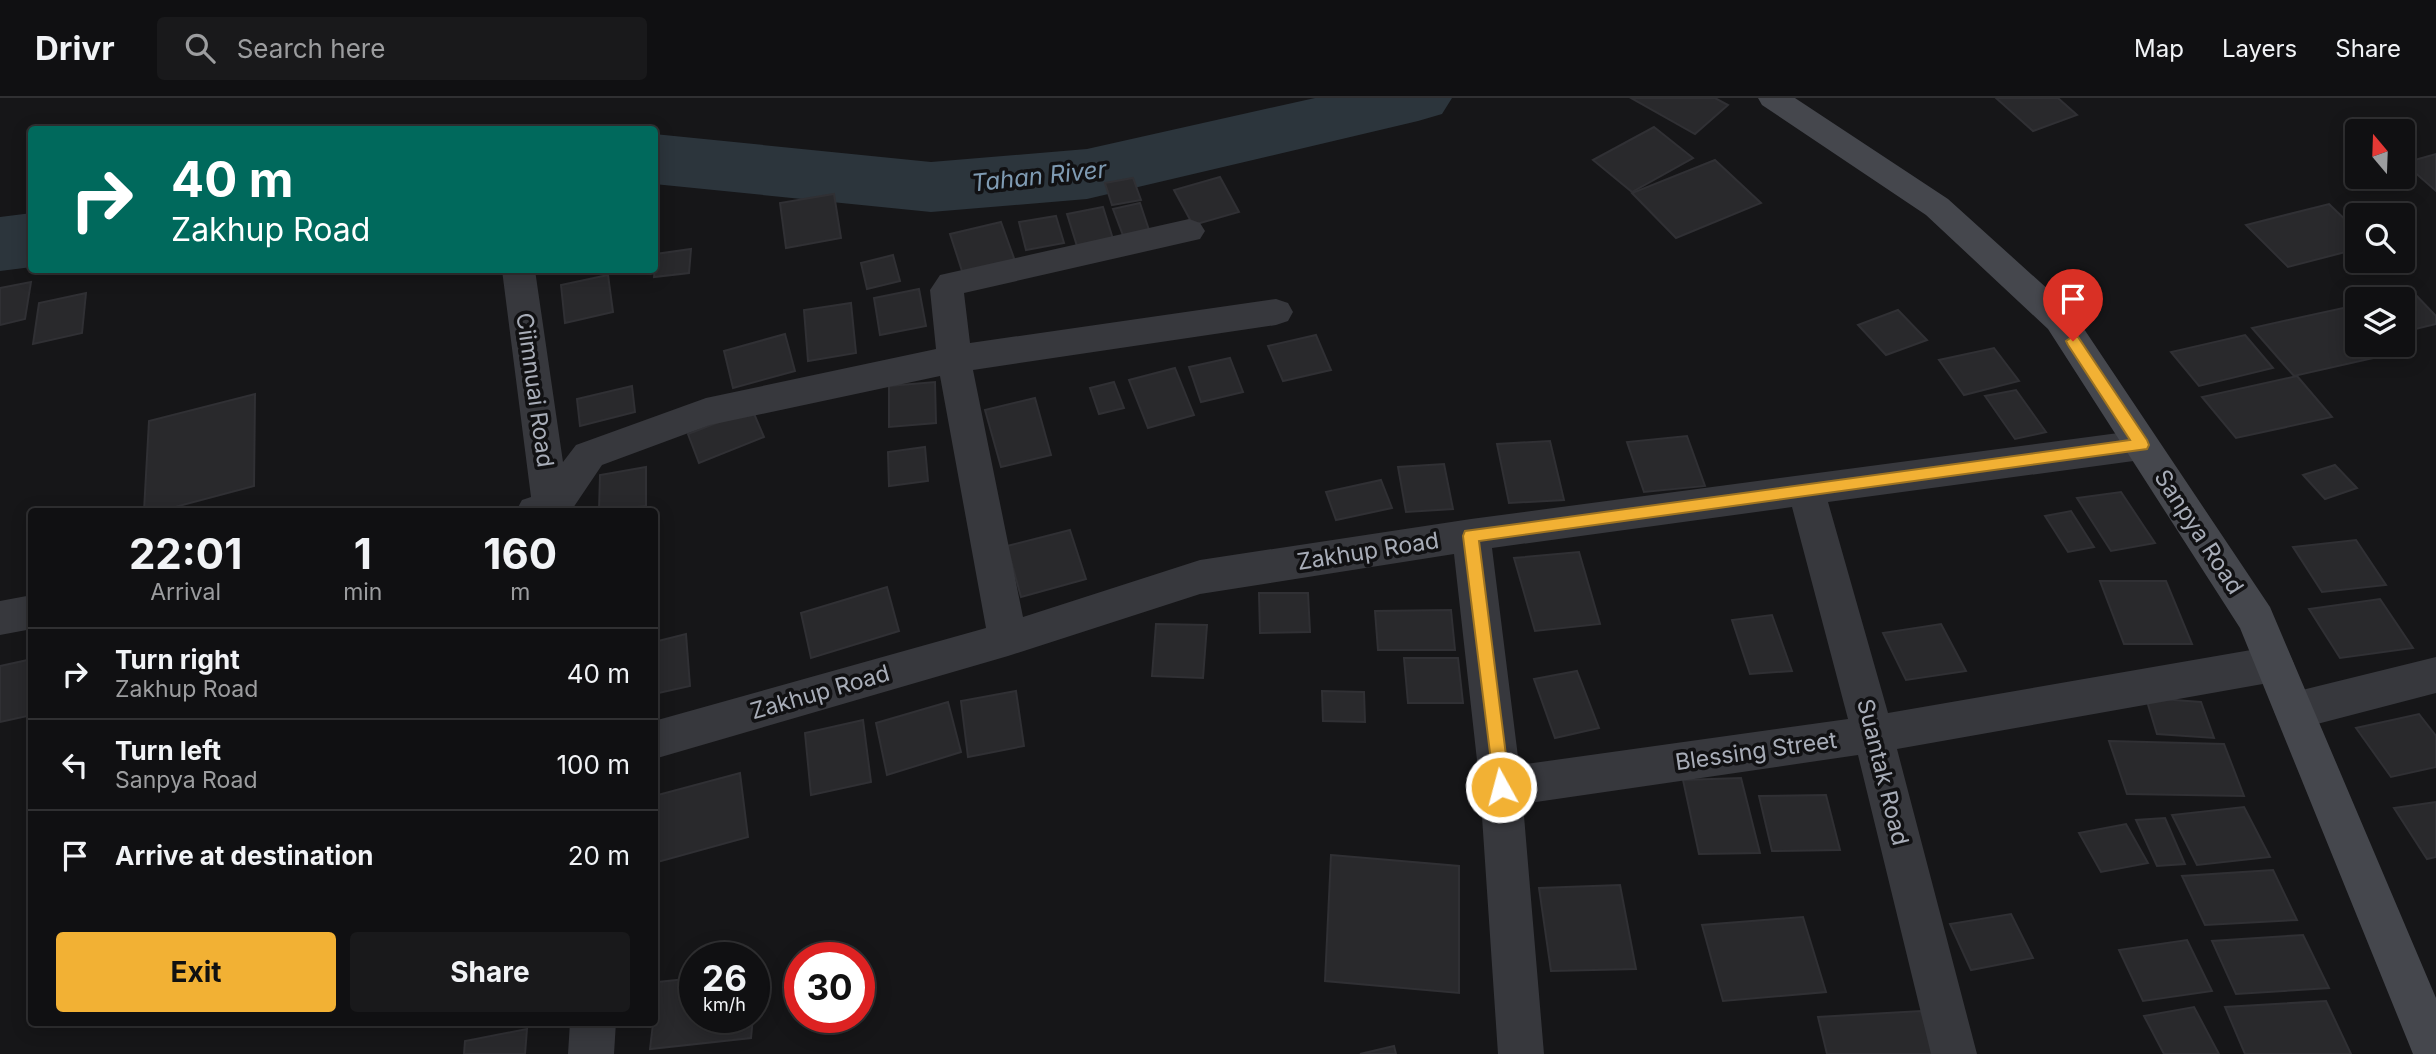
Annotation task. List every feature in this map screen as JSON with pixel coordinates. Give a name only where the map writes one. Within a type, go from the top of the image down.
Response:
[{"type":"street","name":"Sanpya Road","points":[[1773,98],[1937,207],[2060,320],[2256,619],[2436,1054]]},
{"type":"street","points":[[1008,639],[954,359],[947,290],[952,284],[1189,231]]},
{"type":"street","name":"Ciimnuai Road","points":[[518,273],[546,508]]},
{"type":"street","points":[[548,508],[589,455],[706,412],[954,359],[1276,312]]},
{"type":"street","name":"Zakhup Road","points":[[658,739],[1008,639],[1200,577],[1471,536],[2141,445]]},
{"type":"street","name":"Suantak Road","points":[[1807,492],[1873,734],[1954,1054]]},
{"type":"street","points":[[1471,536],[1501,787],[1521,1054]]},
{"type":"street","points":[[0,618],[28,613]]},
{"type":"street","name":"Blessing Street","points":[[1501,787],[1873,734],[2274,664]]},
{"type":"street","points":[[2294,711],[2436,675]]},
{"type":"street","points":[[591,1054],[593,1026]]},
{"type":"building","points":[[1631,98],[1715,98],[1728,105],[1695,134]]},
{"type":"building","points":[[1996,98],[2058,98],[2077,115],[2033,131]]},
{"type":"building","points":[[1654,127],[1693,158],[1632,192],[1593,160]]},
{"type":"building","points":[[2436,154],[2436,191],[2415,173],[2415,160]]},
{"type":"building","points":[[1715,160],[1761,203],[1676,238],[1632,193]]},
{"type":"building","points":[[1220,177],[1239,212],[1193,225],[1174,190]]},
{"type":"building","points":[[1133,178],[1141,200],[1112,205],[1105,183]]},
{"type":"building","points":[[834,194],[841,238],[786,248],[780,203]]},
{"type":"building","points":[[1140,203],[1150,233],[1124,238],[1113,209]]},
{"type":"building","points":[[2329,204],[2345,219],[2345,252],[2288,267],[2246,225]]},
{"type":"building","points":[[1103,207],[1113,239],[1077,246],[1067,214]]},
{"type":"building","points":[[1056,216],[1064,243],[1026,250],[1019,222]]},
{"type":"building","points":[[1001,222],[1015,261],[963,274],[950,234]]},
{"type":"building","points":[[691,249],[689,273],[654,277],[654,273],[658,273],[658,254]]},
{"type":"building","points":[[893,255],[900,281],[867,289],[861,263]]},
{"type":"building","points":[[608,275],[613,312],[565,323],[561,285]]},
{"type":"building","points":[[31,282],[25,319],[0,325],[0,288]]},
{"type":"building","points":[[919,289],[926,326],[880,335],[874,298]]},
{"type":"building","points":[[86,293],[82,333],[33,344],[39,303]]},
{"type":"building","points":[[2415,294],[2436,316],[2436,324],[2415,329]]},
{"type":"building","points":[[851,303],[856,353],[808,361],[804,310]]},
{"type":"building","points":[[2343,308],[2345,357],[2378,357],[2294,376],[2252,328]]},
{"type":"building","points":[[1898,310],[1927,340],[1886,355],[1858,325]]},
{"type":"building","points":[[785,334],[795,371],[733,388],[724,351]]},
{"type":"building","points":[[1316,335],[1331,370],[1283,381],[1268,346]]},
{"type":"building","points":[[2245,335],[2273,368],[2199,386],[2171,352]]},
{"type":"building","points":[[1994,348],[2019,381],[1964,395],[1939,360]]},
{"type":"building","points":[[1230,358],[1243,392],[1201,402],[1189,367]]},
{"type":"building","points":[[1175,368],[1194,415],[1148,428],[1129,380]]},
{"type":"building","points":[[2297,376],[2332,417],[2236,438],[2202,397]]},
{"type":"building","points":[[935,382],[936,423],[889,427],[889,386]]},
{"type":"building","points":[[1114,382],[1124,408],[1099,414],[1090,388]]},
{"type":"building","points":[[632,386],[635,412],[580,426],[577,399]]},
{"type":"building","points":[[2016,390],[2046,432],[2015,439],[1985,396]]},
{"type":"building","points":[[255,394],[254,486],[171,508],[144,508],[149,421]]},
{"type":"building","points":[[1035,398],[1051,455],[1001,467],[985,410]]},
{"type":"building","points":[[752,409],[764,437],[699,463],[688,434]]},
{"type":"building","points":[[1687,436],[1705,486],[1644,492],[1627,442]]},
{"type":"building","points":[[1550,441],[1564,500],[1509,503],[1497,444]]},
{"type":"building","points":[[925,447],[928,481],[889,486],[888,452]]},
{"type":"building","points":[[1444,464],[1453,509],[1406,512],[1398,467]]},
{"type":"building","points":[[2335,465],[2357,488],[2325,499],[2303,475]]},
{"type":"building","points":[[646,467],[646,506],[599,508],[600,475]]},
{"type":"building","points":[[1381,480],[1392,508],[1336,520],[1326,492]]},
{"type":"building","points":[[2121,492],[2155,543],[2111,551],[2077,498]]},
{"type":"building","points":[[2071,511],[2094,547],[2068,552],[2045,516]]},
{"type":"building","points":[[1070,530],[1086,579],[1021,597],[1007,546]]},
{"type":"building","points":[[2356,540],[2386,585],[2322,592],[2293,547]]},
{"type":"building","points":[[1579,552],[1600,624],[1535,631],[1514,558]]},
{"type":"building","points":[[2100,581],[2166,581],[2192,644],[2124,644]]},
{"type":"building","points":[[887,587],[899,631],[811,658],[801,613]]},
{"type":"building","points":[[1259,593],[1308,593],[1310,632],[1260,633]]},
{"type":"building","points":[[2380,599],[2413,648],[2340,658],[2309,609]]},
{"type":"building","points":[[1451,610],[1455,650],[1378,650],[1375,611]]},
{"type":"building","points":[[1772,615],[1792,671],[1750,674],[1732,620]]},
{"type":"building","points":[[1156,624],[1207,625],[1203,678],[1152,676]]},
{"type":"building","points":[[1941,624],[1966,671],[1906,680],[1883,633]]},
{"type":"building","points":[[686,634],[690,686],[658,693],[658,641]]},
{"type":"building","points":[[1404,658],[1458,658],[1463,703],[1408,703]]},
{"type":"building","points":[[28,660],[28,716],[0,722],[0,666]]},
{"type":"building","points":[[1577,671],[1599,728],[1555,738],[1534,679]]},
{"type":"building","points":[[1016,691],[1024,746],[968,757],[961,701]]},
{"type":"building","points":[[1322,691],[1364,692],[1365,722],[1323,721]]},
{"type":"building","points":[[2146,698],[2201,702],[2214,738],[2157,734]]},
{"type":"building","points":[[948,702],[961,752],[887,775],[876,723]]},
{"type":"building","points":[[2419,714],[2436,736],[2436,767],[2391,777],[2356,728]]},
{"type":"building","points":[[863,720],[871,782],[811,795],[805,733]]},
{"type":"building","points":[[2109,741],[2224,744],[2244,796],[2127,794]]},
{"type":"building","points":[[740,773],[748,837],[658,862],[658,795]]},
{"type":"building","points":[[1741,778],[1760,853],[1699,854],[1683,780]]},
{"type":"building","points":[[1826,795],[1840,850],[1772,851],[1759,796]]},
{"type":"building","points":[[2436,802],[2436,857],[2427,859],[2394,808]]},
{"type":"building","points":[[2244,807],[2270,857],[2197,865],[2172,815]]},
{"type":"building","points":[[2165,818],[2185,864],[2157,866],[2136,820]]},
{"type":"building","points":[[2126,824],[2148,863],[2101,872],[2079,833]]},
{"type":"building","points":[[1331,855],[1459,866],[1459,993],[1325,981]]},
{"type":"building","points":[[2273,870],[2297,920],[2205,925],[2182,876]]},
{"type":"building","points":[[1620,885],[1636,969],[1551,971],[1539,888]]},
{"type":"building","points":[[2011,914],[2033,958],[1971,970],[1950,924]]},
{"type":"building","points":[[1803,917],[1826,992],[1723,1001],[1702,925]]},
{"type":"building","points":[[2303,935],[2329,988],[2236,994],[2212,941]]},
{"type":"building","points":[[2187,940],[2212,991],[2143,1001],[2119,950]]},
{"type":"building","points":[[679,980],[679,1033],[751,1033],[751,1038],[650,1049],[653,1026],[658,1026],[658,982]]},
{"type":"building","points":[[2326,1001],[2351,1054],[2245,1054],[2225,1007]]},
{"type":"building","points":[[2194,1007],[2219,1054],[2164,1054],[2144,1016]]},
{"type":"building","points":[[1921,1011],[1934,1054],[1827,1054],[1818,1017]]},
{"type":"building","points":[[527,1029],[525,1054],[464,1054],[465,1041]]},
{"type":"building","points":[[1394,1046],[1396,1054],[1360,1054]]},
{"type":"waterway","name":"Tahan River","points":[[658,159],[931,187],[1087,174],[1418,98]]},
{"type":"waterway","name":"Tahan River","points":[[0,244],[28,240]]},
{"type":"route","points":[[1501,787],[1471,536],[2141,445],[2073,341]]}]
